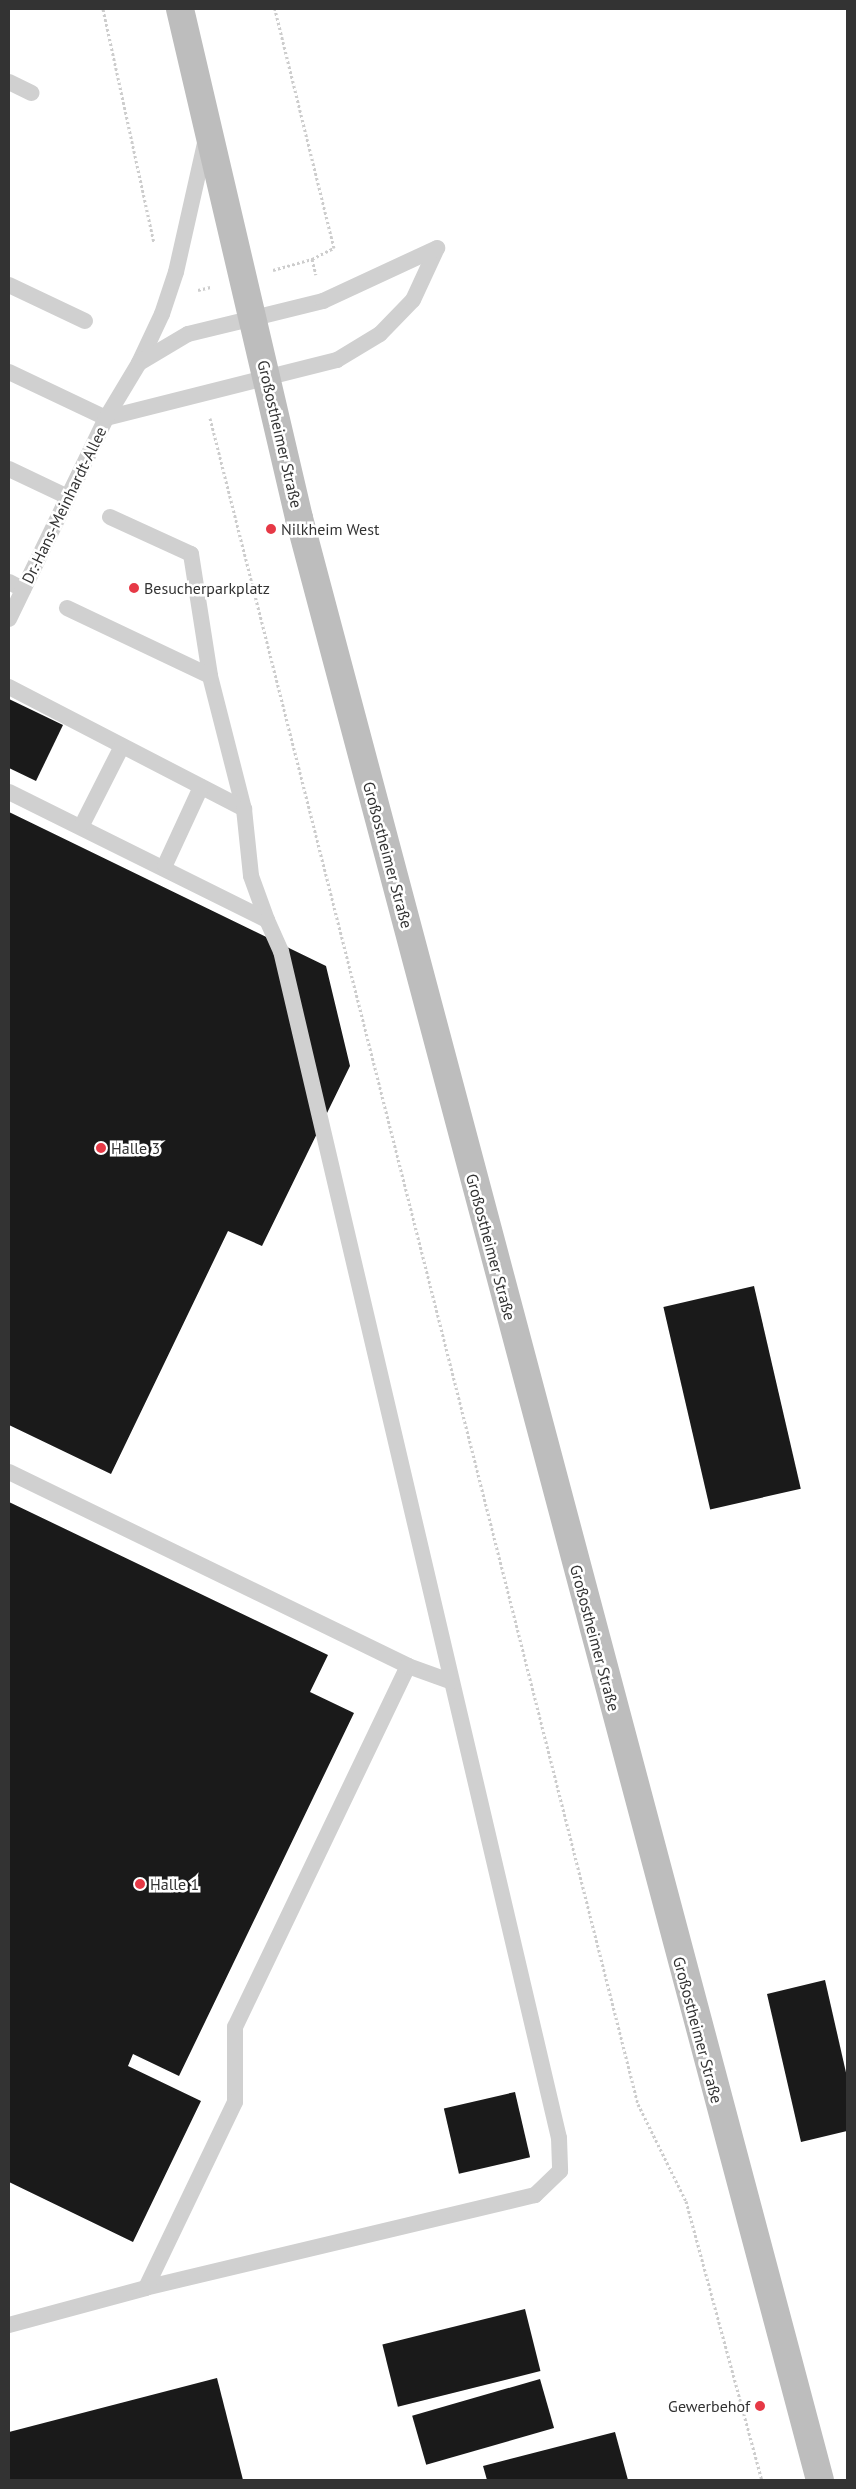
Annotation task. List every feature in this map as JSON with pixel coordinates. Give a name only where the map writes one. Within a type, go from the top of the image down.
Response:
[{"type":"main road","name":"Großostheimer Straße","points":[[180,9],[255,318],[299,518],[820,2480]]},
{"type":"lane","points":[[9,82],[32,93]]},
{"type":"lane","points":[[140,364],[162,314],[176,272],[209,127]]},
{"type":"lane","name":"Dr.-Hans-Meinhardt-Allee","points":[[9,619],[16,586],[68,497],[106,418],[140,364],[188,334],[323,301],[437,248],[413,300],[380,334],[337,360],[106,418]]},
{"type":"lane","points":[[9,285],[85,321]]},
{"type":"lane","points":[[9,372],[106,418]]},
{"type":"lane","points":[[9,469],[68,497]]},
{"type":"lane","points":[[9,2325],[146,2288],[535,2195],[560,2171],[560,2138],[450,1681],[281,951],[251,876],[244,809],[210,676],[191,554],[110,517]]},
{"type":"lane","points":[[67,608],[210,676]]},
{"type":"lane","points":[[9,687],[244,809]]},
{"type":"lane","points":[[83,823],[122,746]]},
{"type":"lane","points":[[164,865],[201,787]]},
{"type":"lane","points":[[9,792],[267,920]]},
{"type":"lane","points":[[9,1472],[408,1666],[450,1681]]},
{"type":"lane","points":[[146,2288],[235,2102],[235,2027],[408,1666]]},
{"type":"path","points":[[103,9],[155,247],[176,272]]},
{"type":"path","points":[[275,9],[334,248],[312,259]]},
{"type":"path","points":[[204,393],[638,2104],[686,2200],[762,2480]]},
{"type":"building","points":[[9,699],[63,725],[36,781],[9,768]]},
{"type":"building","name":"Halle 3","points":[[9,812],[326,966],[350,1066],[262,1246],[228,1231],[111,1474],[9,1425]]},
{"type":"building","points":[[754,1286],[801,1489],[710,1510],[663,1307]]},
{"type":"building","name":"Halle 1","points":[[9,1502],[328,1655],[310,1692],[354,1713],[179,2076],[133,2054],[128,2066],[201,2101],[133,2242],[9,2182]]},
{"type":"building","points":[[825,1980],[847,2077],[847,2131],[801,2142],[767,1994]]},
{"type":"building","points":[[515,2092],[530,2157],[459,2174],[444,2108]]},
{"type":"building","points":[[525,2309],[540,2371],[398,2407],[382,2345]]},
{"type":"building","points":[[217,2378],[243,2480],[9,2480],[9,2432]]},
{"type":"building","points":[[540,2379],[554,2428],[426,2465],[412,2416]]},
{"type":"building","points":[[615,2432],[628,2480],[487,2480],[483,2466]]},
{"type":"place","name":"Nilkheim West","points":[[271,529]]},
{"type":"place","name":"Besucherparkplatz","points":[[134,588]]},
{"type":"place","name":"Halle 3","points":[[101,1148]]},
{"type":"place","name":"Halle 1","points":[[140,1884]]},
{"type":"place","name":"Gewerbehof","points":[[760,2406]]}]
